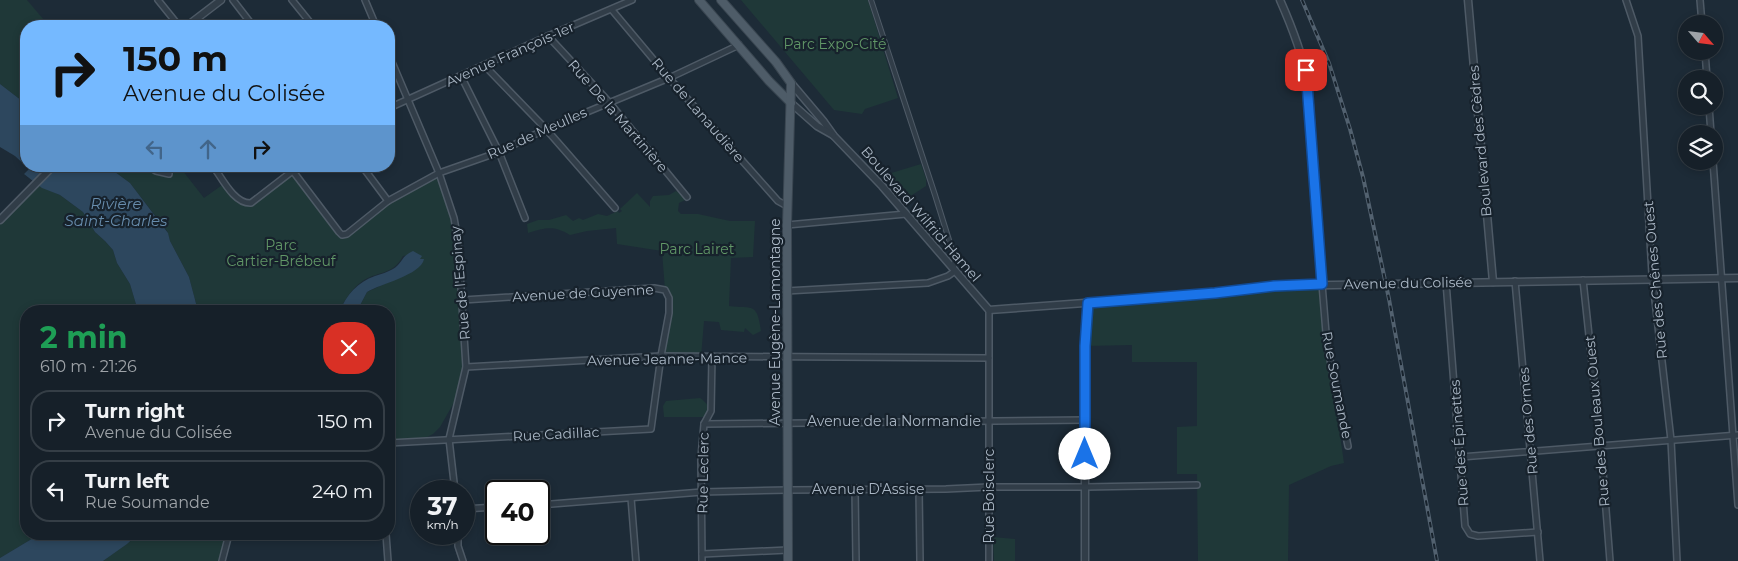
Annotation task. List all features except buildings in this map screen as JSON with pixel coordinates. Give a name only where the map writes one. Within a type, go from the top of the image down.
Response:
[{"type":"main road","name":"Boulevard Wilfrid-Hamel","points":[[699,0],[769,81],[791,103]]},
{"type":"main road","name":"Boulevard Wilfrid-Hamel","points":[[721,0],[776,62],[791,83]]},
{"type":"main road","name":"Avenue Eugène-Lamontagne","points":[[788,561],[786,291],[791,83]]},
{"type":"street","points":[[158,0],[174,20]]},
{"type":"street","points":[[195,20],[221,0]]},
{"type":"street","points":[[233,0],[248,20]]},
{"type":"street","points":[[292,0],[308,20]]},
{"type":"street","points":[[365,0],[373,20]]},
{"type":"street","name":"Avenue François-1er","points":[[395,105],[632,0]]},
{"type":"street","points":[[786,291],[928,283],[948,276],[954,271],[954,256],[871,0]]},
{"type":"street","name":"Rue Soumande","points":[[1280,0],[1296,35],[1308,82],[1327,345],[1348,446]]},
{"type":"street","name":"Boulevard des Cèdres","points":[[1468,0],[1493,282]]},
{"type":"street","name":"Rue des Chênes Ouest","points":[[1626,0],[1638,36],[1653,279],[1671,440],[1677,561]]},
{"type":"street","points":[[1700,0],[1701,15]]},
{"type":"street","name":"Rue de Lanaudière","points":[[612,10],[669,78],[778,201],[787,206]]},
{"type":"street","name":"Rue De la Martinière","points":[[548,36],[609,102],[687,197]]},
{"type":"street","name":"Rue de Meulles","points":[[293,172],[342,235],[346,234],[388,201],[439,173],[499,152],[546,129],[669,78],[739,45]]},
{"type":"street","points":[[484,65],[546,129],[615,208]]},
{"type":"street","name":"Rue de l'Espinay","points":[[395,69],[439,173],[454,218],[458,240],[466,367],[450,439],[454,480]]},
{"type":"street","points":[[461,76],[499,152],[525,218]]},
{"type":"street","name":"Boulevard Wilfrid-Hamel","points":[[791,83],[834,136],[906,214],[989,310]]},
{"type":"street","name":"Boulevard Wilfrid-Hamel","points":[[791,103],[817,126],[834,136]]},
{"type":"street","points":[[1714,170],[1735,435],[1738,506]]},
{"type":"street","points":[[0,220],[46,172]]},
{"type":"street","points":[[160,172],[169,174]]},
{"type":"street","points":[[218,172],[238,199],[244,203],[251,202],[287,172]]},
{"type":"street","points":[[366,172],[388,201]]},
{"type":"street","points":[[787,225],[906,214]]},
{"type":"street","name":"Avenue du Colisée","points":[[989,310],[1215,293],[1274,286],[1738,278]]},
{"type":"street","name":"Rue des Bouleaux Ouest","points":[[1583,280],[1601,446],[1610,561]]},
{"type":"street","name":"Rue des Ormes","points":[[1515,281],[1540,561]]},
{"type":"street","name":"Rue des Épinettes","points":[[1446,282],[1465,526],[1470,534],[1478,536],[1538,532]]},
{"type":"street","name":"Avenue de Guyenne","points":[[463,300],[660,288],[667,293],[669,313],[661,356]]},
{"type":"street","points":[[1085,561],[1085,346],[1088,303]]},
{"type":"street","name":"Rue Boisclerc","points":[[988,561],[989,310]]},
{"type":"street","name":"Avenue Jeanne-Mance","points":[[466,367],[661,356],[988,358]]},
{"type":"street","name":"Rue Cadillac","points":[[395,443],[651,429],[661,356]]},
{"type":"street","name":"Rue Leclerc","points":[[702,561],[701,457],[704,424],[711,411],[712,356]]},
{"type":"street","name":"Avenue de la Normandie","points":[[704,424],[1085,420]]},
{"type":"street","points":[[1461,457],[1735,435]]},
{"type":"street","name":"Avenue D'Assise","points":[[550,504],[702,492],[855,488],[919,489],[1197,485]]},
{"type":"street","points":[[855,488],[856,561]]},
{"type":"street","points":[[919,489],[920,561]]},
{"type":"street","points":[[631,498],[636,561]]},
{"type":"street","points":[[222,561],[228,540]]},
{"type":"street","points":[[386,540],[388,561]]},
{"type":"street","points":[[458,545],[463,561]]},
{"type":"street","points":[[702,554],[788,550]]},
{"type":"green space","points":[[0,0],[27,0],[44,20],[20,20],[20,99],[0,84]]},
{"type":"green space","name":"Parc Expo-Cité","points":[[741,0],[868,0],[898,98],[865,109],[862,114],[834,110]]},
{"type":"green space","points":[[921,164],[926,179],[926,186],[906,199],[888,174]]},
{"type":"green space","name":"Parc Cartier-Brébeuf","points":[[115,172],[184,172],[204,198],[225,183],[238,199],[251,203],[293,172],[342,235],[388,201],[439,173],[454,218],[466,367],[460,392],[440,427],[433,434],[419,441],[395,443],[395,305],[360,305],[367,292],[413,271],[420,259],[418,254],[403,256],[390,270],[364,280],[349,294],[343,305],[196,305],[189,277],[170,241],[167,231],[130,183]]},
{"type":"green space","points":[[35,184],[60,195],[83,212],[95,232],[113,250],[117,263],[130,284],[136,305],[20,305],[20,540],[30,540],[0,558],[0,220]]},
{"type":"green space","name":"Parc Lairet","points":[[676,191],[687,199],[679,203],[678,211],[681,214],[698,214],[730,221],[755,221],[753,257],[731,258],[729,306],[749,308],[755,311],[758,315],[761,331],[753,335],[745,328],[744,332],[721,330],[719,322],[704,321],[701,357],[661,356],[669,313],[662,251],[617,244],[616,228],[570,235],[549,228],[528,233],[527,224],[538,220],[549,220],[566,215],[573,221],[579,218],[583,220],[598,214],[607,216],[618,211],[619,213],[622,211],[620,209],[637,193],[650,207],[650,201],[653,196],[669,195]]},
{"type":"green space","points":[[1322,284],[1327,345],[1344,463],[1331,466],[1289,485],[1288,561],[1198,561],[1197,474],[1177,474],[1177,427],[1197,426],[1197,362],[1132,362],[1132,345],[1085,346],[1087,303]]},
{"type":"green space","points":[[700,398],[708,406],[710,417],[664,417],[663,406],[666,401]]},
{"type":"green space","points":[[993,537],[1015,539],[1015,561],[994,561]]},
{"type":"green space","points":[[132,540],[227,540],[222,561],[103,561]]},
{"type":"water","name":"Rivière Saint-Charles","points":[[0,84],[20,99],[20,161],[0,147]]},
{"type":"water","name":"Rivière Saint-Charles","points":[[26,172],[115,172],[130,183],[168,233],[170,241],[189,277],[196,305],[136,305],[130,284],[117,263],[113,250],[95,232],[83,212],[60,195],[42,188],[24,174]]},
{"type":"water","points":[[413,251],[422,256],[420,259],[424,259],[416,270],[367,292],[360,305],[343,305],[349,294],[358,285],[393,269],[406,255]]},
{"type":"water","points":[[30,540],[131,540],[103,561],[0,561],[0,558]]},
{"type":"railway","points":[[1302,0],[1329,63],[1363,177],[1389,299],[1437,561]]},
{"type":"route","points":[[1085,454],[1085,346],[1088,303],[1215,293],[1274,286],[1322,284],[1306,70]]}]
